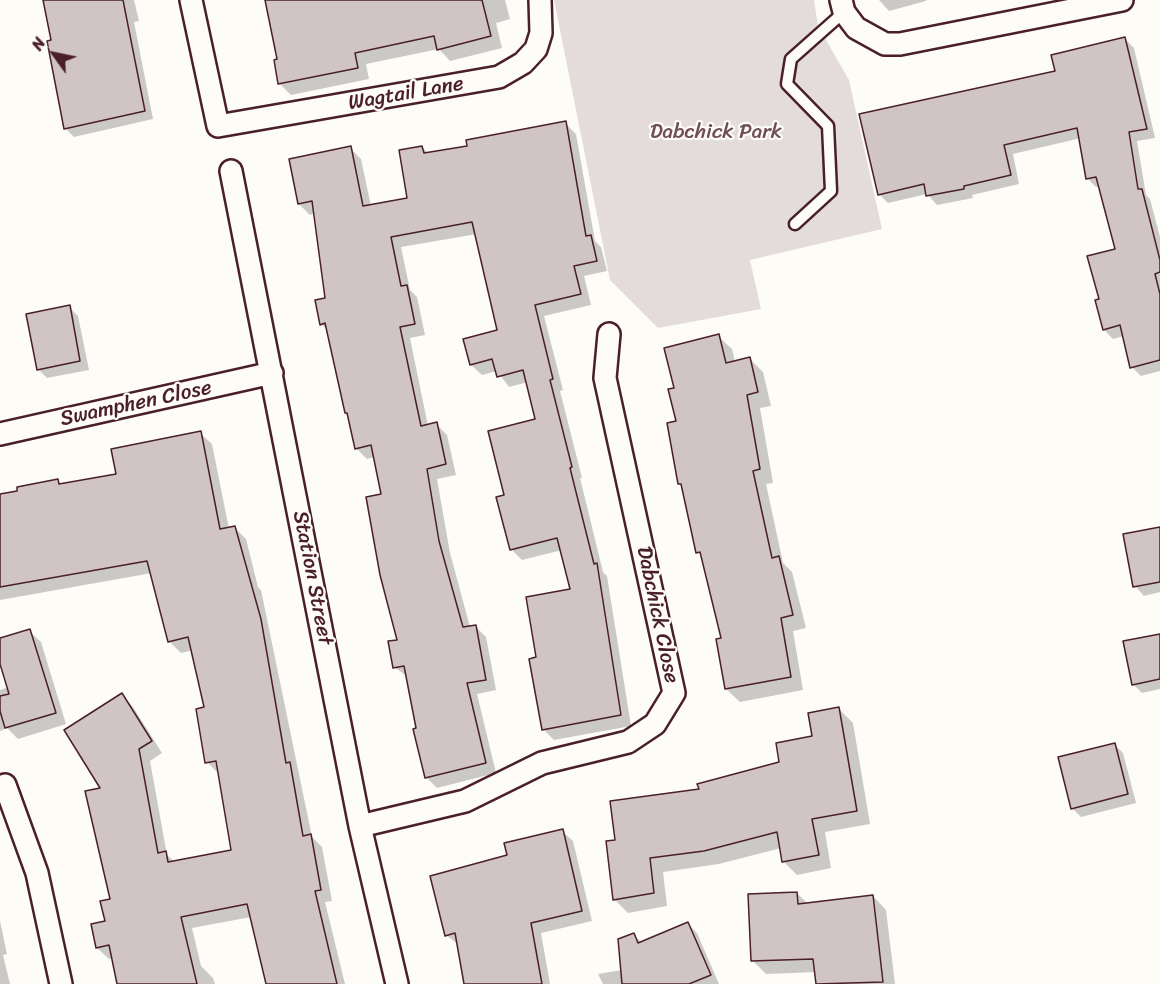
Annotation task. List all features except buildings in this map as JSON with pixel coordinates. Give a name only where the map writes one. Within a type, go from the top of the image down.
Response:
[{"type":"street","name":"Wagtail Lane","points":[[191,0],[218,126],[499,77],[524,63],[536,49],[541,33],[540,0]]},
{"type":"street","points":[[842,6],[856,28],[885,44],[900,44],[1122,0]]},
{"type":"street","name":"Station Street","points":[[231,171],[360,826],[397,984]]},
{"type":"street","name":"Dabchick Close","points":[[360,826],[465,801],[542,763],[628,741],[655,724],[674,693],[605,378],[609,334]]},
{"type":"street","name":"Swamphen Close","points":[[0,434],[272,373]]},
{"type":"street","points":[[5,785],[37,873],[60,984]]},
{"type":"lane","points":[[795,224],[831,191],[828,126],[787,84],[791,59],[842,6]]},
{"type":"green space","name":"Dabchick Park","points":[[554,0],[814,0],[818,26],[849,80],[882,229],[750,260],[761,309],[658,328],[610,280]]}]
